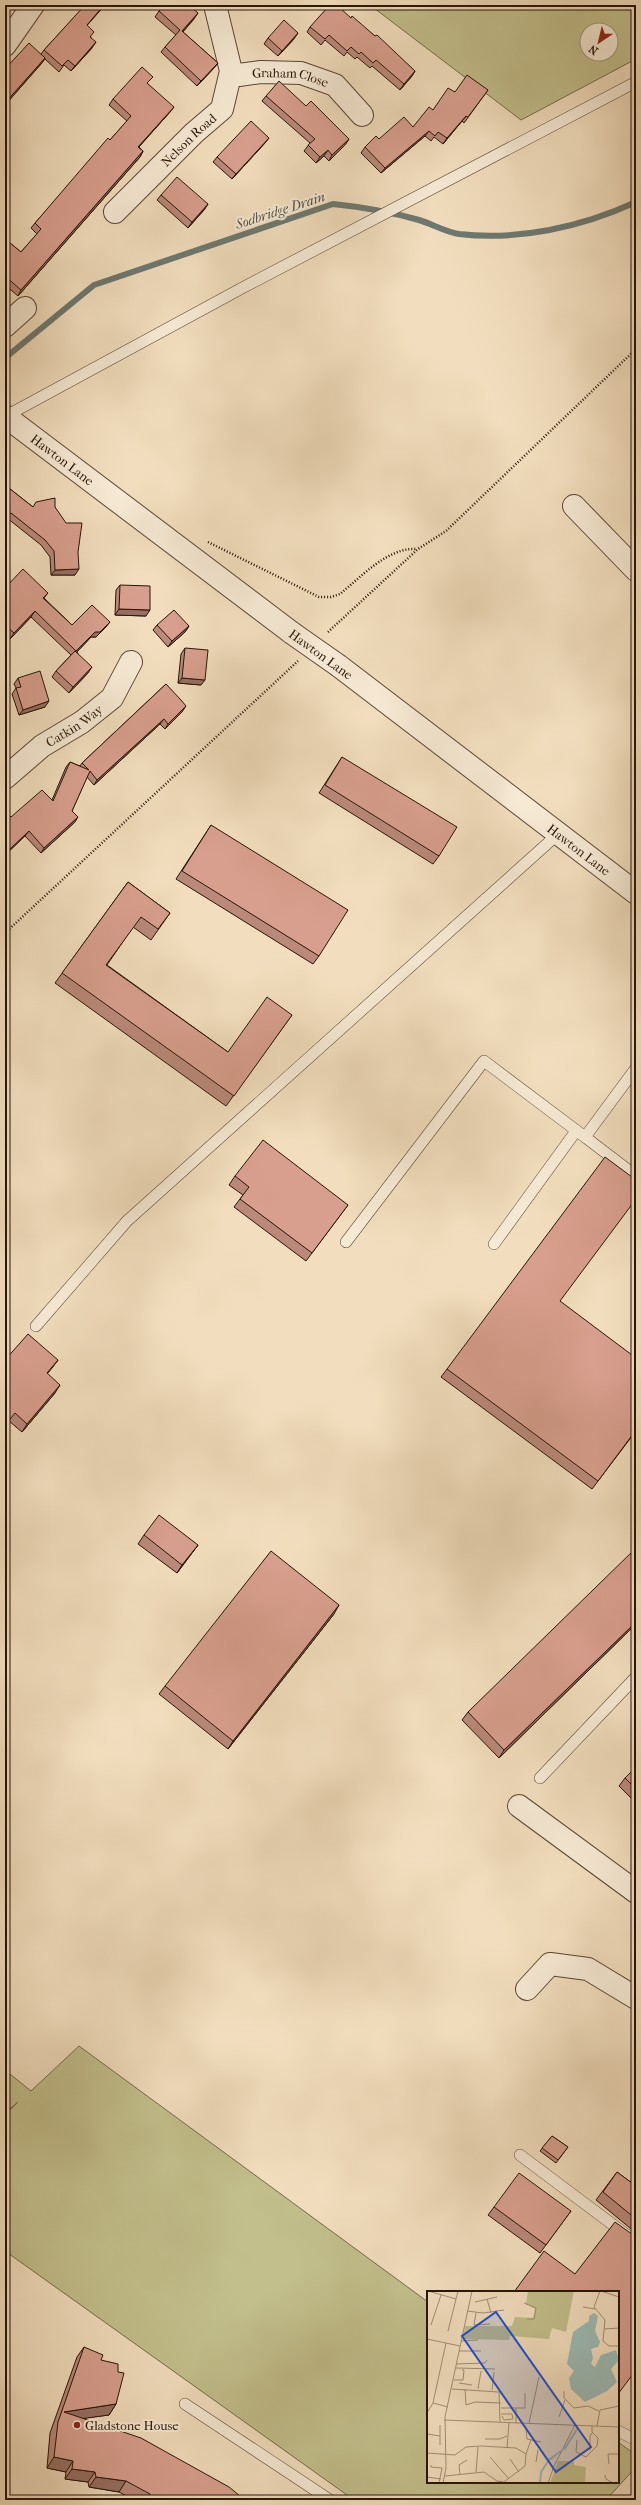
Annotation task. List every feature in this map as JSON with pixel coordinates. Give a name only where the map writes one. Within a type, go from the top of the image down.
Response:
[{"type":"street","points":[[5,45],[33,5]]},
{"type":"street","name":"Nelson Road","points":[[115,212],[194,133],[222,109],[230,71],[215,5]]},
{"type":"street","name":"Graham Close","points":[[230,71],[239,75],[261,72],[301,73],[335,85],[362,115]]},
{"type":"street","points":[[5,326],[24,308]]},
{"type":"street","name":"Hawton Lane","points":[[5,416],[292,633],[339,666],[636,893]]},
{"type":"street","points":[[574,506],[636,570]]},
{"type":"street","name":"Catkin Way","points":[[5,778],[42,746],[82,722],[112,698],[131,662]]},
{"type":"street","points":[[520,1806],[636,1892]]},
{"type":"street","points":[[527,1989],[550,1964],[588,1969],[636,1998]]},
{"type":"lane","points":[[5,416],[244,286],[636,82]]},
{"type":"lane","points":[[36,1326],[126,1221],[558,834]]},
{"type":"lane","points":[[346,1242],[484,1061],[636,1176]]},
{"type":"lane","points":[[494,1244],[580,1134],[636,1068]]},
{"type":"lane","points":[[540,1778],[636,1677]]},
{"type":"lane","points":[[520,2155],[636,2242]]},
{"type":"lane","points":[[184,2404],[330,2500]]},
{"type":"lane","points":[[619,2432],[636,2440]]},
{"type":"path","points":[[187,553],[198,544],[208,542],[305,591],[319,597],[331,597],[340,594],[391,555],[406,548],[418,549]]},
{"type":"shaded area","points":[[370,5],[636,5],[636,59],[521,120]]},
{"type":"shaded area","points":[[79,2046],[427,2301],[427,2483],[619,2483],[619,2443],[636,2455],[636,2467],[606,2500],[354,2500],[5,2251],[5,2115],[18,2102],[5,2113],[5,2070],[31,2091]]},
{"type":"building","points":[[85,5],[104,5],[87,25],[94,32],[90,37],[96,42],[75,66],[68,60],[62,66],[44,50]]},
{"type":"building","points":[[165,5],[188,5],[198,13],[182,31],[218,63],[201,81],[165,47],[180,30],[159,11]]},
{"type":"building","points":[[327,8],[340,8],[351,18],[352,16],[375,36],[377,35],[415,71],[404,84],[376,60],[373,63],[361,52],[359,54],[351,47],[347,51],[329,35],[325,39],[310,27]]},
{"type":"building","points":[[284,20],[298,33],[282,51],[268,38]]},
{"type":"building","points":[[29,43],[45,58],[5,103],[5,69]]},
{"type":"building","points":[[142,67],[153,77],[147,83],[174,107],[138,147],[143,151],[21,290],[5,276],[5,239],[21,252],[41,229],[35,223],[108,138],[110,140],[131,116],[113,99]]},
{"type":"building","points":[[467,75],[488,90],[468,117],[466,116],[447,138],[438,132],[435,136],[429,131],[385,168],[365,147],[376,136],[379,139],[404,117],[413,127],[429,107],[433,110],[448,88],[455,92]]},
{"type":"building","points":[[279,81],[306,106],[311,101],[349,139],[332,155],[328,150],[320,157],[308,145],[315,139],[266,96]]},
{"type":"building","points":[[251,121],[269,138],[236,174],[217,157]]},
{"type":"building","points":[[177,177],[208,204],[192,222],[161,195]]},
{"type":"building","points":[[5,485],[33,507],[36,502],[55,498],[55,507],[66,523],[82,523],[78,552],[79,569],[55,570],[54,551],[45,540],[11,513],[6,518],[5,517]]},
{"type":"building","points":[[23,569],[48,593],[43,598],[72,625],[92,605],[110,622],[100,632],[95,632],[76,651],[35,611],[14,633],[5,625],[5,588]]},
{"type":"building","points":[[120,585],[150,586],[150,610],[119,609]]},
{"type":"building","points":[[174,610],[189,626],[172,641],[157,625]]},
{"type":"building","points":[[185,648],[208,650],[205,680],[182,678]]},
{"type":"building","points":[[75,651],[92,667],[73,687],[56,671]]},
{"type":"building","points":[[40,671],[49,701],[23,710],[16,688],[21,687],[18,678]]},
{"type":"building","points":[[166,684],[186,706],[168,724],[164,719],[97,780],[90,771],[72,811],[78,817],[44,848],[29,831],[10,849],[5,844],[5,815],[7,813],[11,817],[42,790],[53,801],[70,762],[89,770],[82,763]]},
{"type":"building","points":[[342,757],[457,827],[439,856],[325,785]]},
{"type":"building","points":[[211,825],[348,910],[319,956],[182,871]]},
{"type":"building","points":[[128,882],[170,913],[158,929],[141,917],[106,965],[228,1052],[267,997],[292,1015],[234,1096],[62,973]]},
{"type":"building","points":[[263,1140],[348,1205],[312,1253],[240,1199],[249,1187],[235,1176]]},
{"type":"building","points":[[605,1157],[636,1180],[636,1199],[560,1301],[636,1358],[636,1430],[598,1481],[447,1369]]},
{"type":"building","points":[[28,1334],[58,1360],[47,1373],[60,1385],[27,1424],[15,1413],[7,1423],[5,1421],[5,1360]]},
{"type":"building","points":[[159,1515],[198,1545],[182,1565],[144,1535]]},
{"type":"building","points":[[636,1548],[636,1622],[504,1750],[468,1712]]},
{"type":"building","points":[[271,1551],[339,1605],[233,1741],[165,1686]]},
{"type":"building","points":[[636,1767],[636,1789],[625,1778]]},
{"type":"building","points":[[552,2136],[568,2147],[558,2160],[542,2148]]},
{"type":"building","points":[[617,2172],[636,2186],[636,2219],[603,2192]]},
{"type":"building","points":[[519,2173],[571,2211],[546,2245],[494,2207]]},
{"type":"building","points":[[615,2222],[636,2237],[636,2370],[619,2393],[619,2291],[515,2291],[544,2251],[575,2274]]},
{"type":"building","name":"Gladstone House","points":[[84,2347],[103,2355],[101,2360],[118,2364],[118,2372],[124,2373],[116,2404],[64,2412],[141,2438],[229,2487],[245,2500],[158,2500],[150,2497],[150,2494],[126,2481],[96,2477],[95,2472],[72,2469],[73,2461],[54,2457],[58,2422]]},
{"type":"waterway","name":"Sodbridge Drain","points":[[5,358],[94,285],[333,204],[387,212],[419,220],[454,233],[481,236],[527,234],[572,225],[594,219],[636,202]]},
{"type":"place","name":"Gladstone House","points":[[77,2425]]}]
